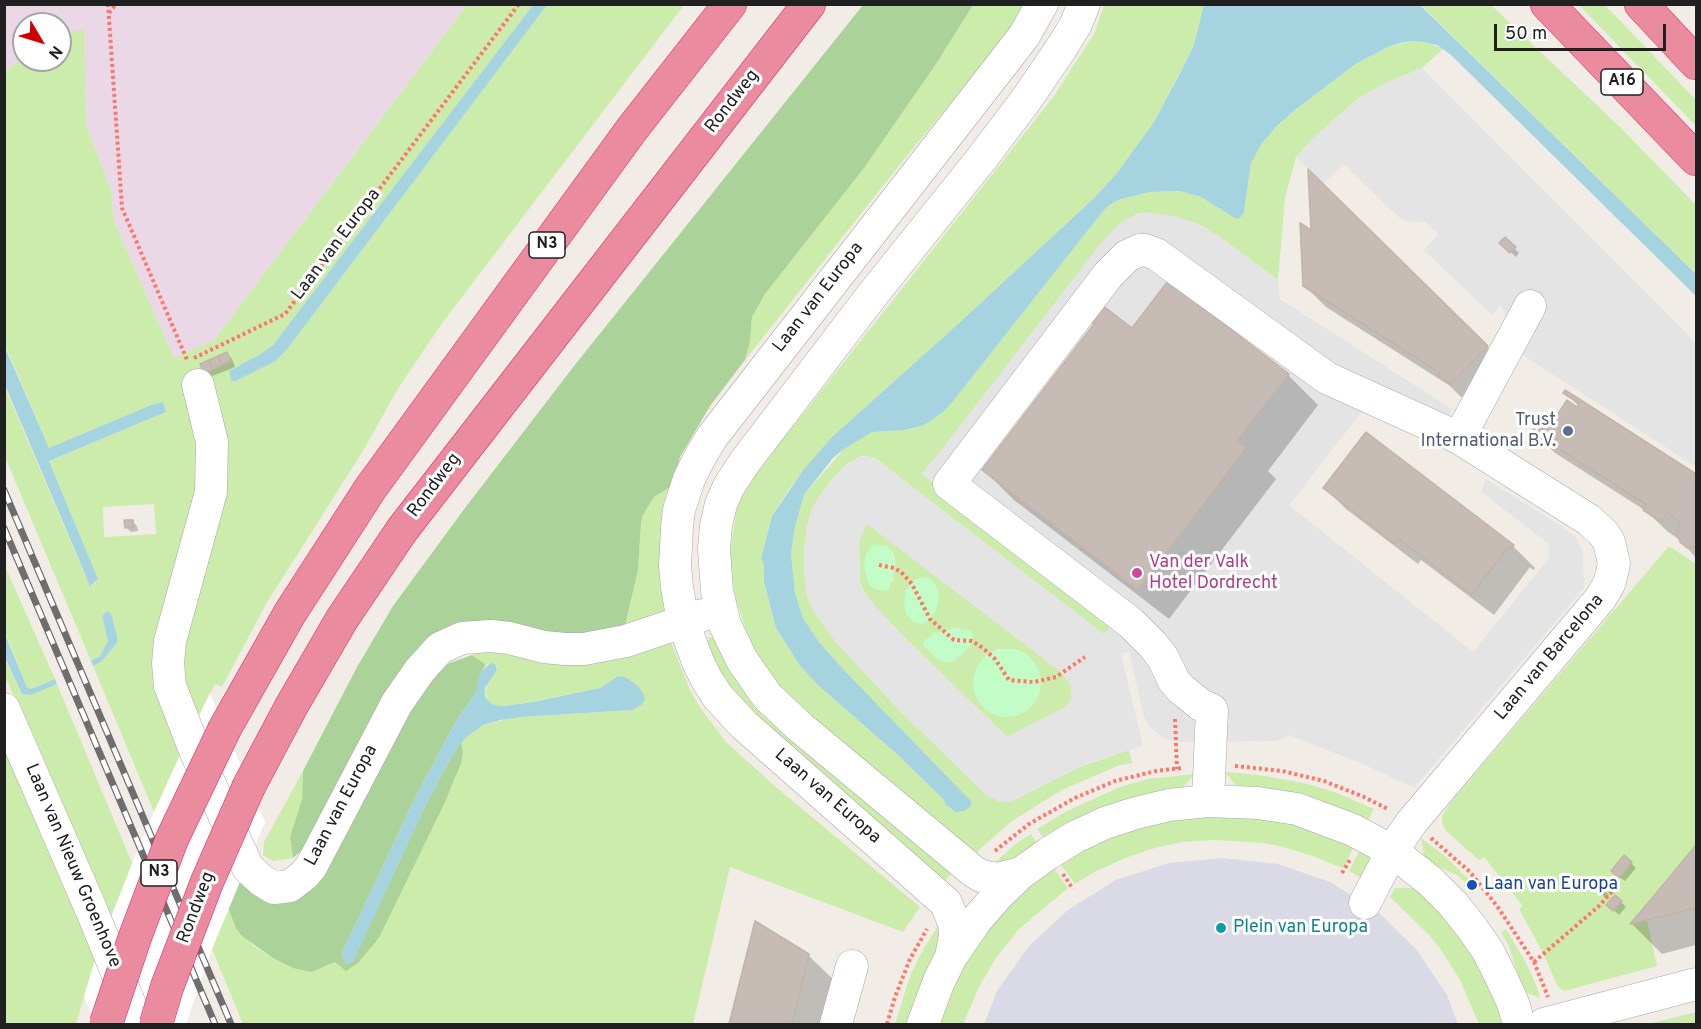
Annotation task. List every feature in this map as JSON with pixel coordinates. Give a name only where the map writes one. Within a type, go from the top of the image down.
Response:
[{"type":"highway","name":"N3","points":[[106,1024],[135,937],[172,839],[225,728],[290,613],[370,489],[632,129],[730,4]]},
{"type":"highway","name":"Rondweg","points":[[156,1024],[167,987],[207,882],[249,786],[292,705],[342,619],[402,530],[809,4]]},
{"type":"highway","name":"A16","points":[[1548,4],[1696,159]]},
{"type":"highway","points":[[1641,4],[1696,63]]},
{"type":"street","name":"Laan van Europa","points":[[951,957],[955,935],[954,923],[946,903],[718,697],[698,662],[683,622],[675,566],[676,527],[685,488],[700,457],[737,404],[1024,36],[1042,4]]},
{"type":"street","name":"Laan van Europa","points":[[1021,873],[998,879],[973,872],[767,696],[733,645],[725,626],[714,570],[714,549],[721,504],[729,486],[760,440],[982,158],[1062,47],[1076,24],[1084,4]]},
{"type":"street","name":"Laan van Barcelona","points":[[1174,681],[1163,658],[1144,635],[949,484],[1108,275],[1128,256],[1140,250],[1156,254],[1327,378],[1459,438],[1597,527],[1609,542],[1614,563],[1610,584],[1600,599],[1411,823],[1392,851],[1365,903]]},
{"type":"street","points":[[1459,438],[1530,306]]},
{"type":"street","name":"Laan van Europa","points":[[193,373],[212,442],[211,492],[170,640],[168,663],[170,686],[196,753],[248,868],[268,885],[279,888],[290,886],[312,867],[397,703],[420,670],[440,648],[462,638],[490,636],[509,638],[544,647],[584,649],[626,641],[720,609]]},
{"type":"street","points":[[1174,681],[1190,697],[1212,710],[1208,801]]},
{"type":"street","name":"Laan van Nieuw Groenhove","points":[[4,709],[138,1024]]},
{"type":"street","name":"Laan van Europa","points":[[923,1024],[939,981],[951,957],[977,919],[1021,873],[1066,843],[1105,823],[1169,805],[1208,801],[1258,802],[1297,809],[1353,830],[1392,851],[1430,881],[1453,904],[1472,928],[1502,977],[1519,1024]]},
{"type":"street","points":[[836,1024],[852,966]]},
{"type":"street","points":[[1550,1023],[1696,984]]},
{"type":"path","points":[[108,4],[122,208],[193,373]]},
{"type":"path","points":[[109,14],[116,4]]},
{"type":"path","name":"Laan van Europa","points":[[193,373],[285,314],[519,4]]},
{"type":"path","points":[[879,565],[901,572],[912,584],[930,619],[954,640],[972,641],[983,648],[995,659],[1009,680],[1034,682],[1056,677],[1085,657]]},
{"type":"path","points":[[1174,681],[1177,769]]},
{"type":"path","points":[[973,872],[1029,824],[1075,798],[1114,781],[1156,771],[1209,766],[1240,766],[1282,771],[1324,782],[1379,804],[1411,823],[1470,872],[1497,906],[1534,962],[1551,1005],[1550,1023]]},
{"type":"path","points":[[1534,962],[1599,906],[1618,885]]},
{"type":"path","points":[[887,1024],[910,958],[927,928],[946,903]]},
{"type":"shaded area","points":[[5,5],[467,5],[214,340],[174,358],[114,221],[111,190],[86,125],[84,30],[72,32],[72,12],[12,12],[12,66],[5,72]]},
{"type":"shaded area","points":[[1422,68],[1696,343],[1696,467],[1498,339],[1508,320],[1501,305],[1492,315],[1424,250],[1438,234],[1425,222],[1403,221],[1343,164],[1323,184],[1296,157],[1316,135],[1359,98],[1386,83]]},
{"type":"shaded area","name":"Van der Valk Hotel Dordrecht","points":[[1145,212],[1174,216],[1199,224],[1278,280],[1280,299],[1452,409],[1433,439],[1371,400],[1289,505],[1473,652],[1549,558],[1549,544],[1481,492],[1486,479],[1575,536],[1583,552],[1584,588],[1414,788],[1365,765],[1289,735],[1274,741],[1180,742],[1166,739],[1152,729],[1144,717],[1129,651],[1121,654],[1143,746],[1087,763],[1012,801],[1000,802],[986,795],[900,711],[837,643],[810,605],[805,584],[804,548],[809,518],[822,492],[840,470],[855,459],[867,456],[875,458],[1104,634],[1114,622],[922,475],[1100,244],[1128,218]],"holes":[[[1168,281],[1272,395],[1237,441],[1246,447],[1138,590],[982,470],[1094,324],[1090,321],[1132,328]],[[867,524],[1061,672],[1070,683],[1072,690],[1071,699],[1066,707],[1007,737],[903,636],[863,590],[860,581],[859,548],[860,539]]]},
{"type":"shaded area","name":"Plein van Europa","points":[[1223,858],[1278,864],[1330,882],[1377,911],[1416,949],[1447,995],[1458,1024],[984,1024],[997,991],[1029,946],[1069,909],[1116,880],[1169,863]]},
{"type":"green space","points":[[467,5],[533,5],[273,345],[229,371],[231,380],[234,382],[276,361],[288,348],[547,5],[684,5],[443,322],[399,387],[363,451],[266,604],[222,687],[215,684],[193,728],[177,684],[174,664],[183,610],[206,545],[220,483],[221,425],[217,394],[192,395],[200,448],[201,481],[165,629],[161,671],[163,684],[160,686],[186,742],[154,812],[93,666],[102,661],[117,643],[111,614],[107,611],[102,616],[108,641],[100,656],[91,661],[5,457],[4,385],[91,586],[98,579],[49,461],[166,412],[163,402],[151,405],[49,448],[5,345],[5,72],[12,66],[12,72],[72,72],[72,32],[84,29],[86,125],[111,190],[114,221],[174,358],[214,340]],"holes":[[[154,504],[156,534],[104,537],[103,507]]]},
{"type":"green space","points":[[863,5],[973,5],[936,64],[864,168],[765,294],[752,317],[750,342],[745,360],[710,406],[680,457],[672,486],[654,497],[643,515],[638,570],[624,630],[575,637],[463,626],[308,845],[293,858],[290,837],[302,799],[303,771],[357,667],[393,606],[574,366]]},
{"type":"green space","points":[[973,5],[1026,5],[986,60],[745,360],[750,342],[752,317],[765,294],[864,168],[936,64]]},
{"type":"green space","points":[[1104,5],[1204,5],[1194,45],[1154,122],[1117,173],[1093,199],[832,437],[789,489],[772,516],[761,557],[764,565],[764,582],[776,628],[800,666],[820,687],[898,755],[944,800],[945,804],[970,807],[972,802],[843,669],[819,642],[803,618],[795,593],[791,554],[795,527],[804,495],[844,449],[855,442],[872,432],[912,429],[954,400],[1111,204],[1149,192],[1180,191],[1201,197],[1236,219],[1244,211],[1251,163],[1256,152],[1267,136],[1295,110],[1357,63],[1388,47],[1412,41],[1430,43],[1443,49],[1422,68],[1386,83],[1359,98],[1316,135],[1296,157],[1285,198],[1278,280],[1217,235],[1154,213],[1136,214],[922,474],[1114,622],[1104,635],[875,458],[862,456],[848,463],[832,479],[814,505],[806,533],[804,566],[807,596],[815,614],[837,643],[931,741],[1012,801],[1079,767],[1129,750],[1132,763],[1120,765],[1062,790],[1012,821],[972,856],[788,704],[757,663],[736,600],[729,557],[738,503],[762,462],[799,419],[1054,96],[1095,32]]},
{"type":"green space","points":[[1421,5],[1491,5],[1621,128],[1696,205],[1696,274]]},
{"type":"green space","points":[[1579,5],[1605,5],[1696,100],[1696,126]]},
{"type":"green space","points":[[672,486],[668,612],[624,630],[638,570],[643,515],[654,497]]},
{"type":"green space","points":[[867,523],[1061,672],[1070,683],[1072,690],[1071,699],[1066,707],[1007,737],[874,605],[863,590],[860,581],[860,539]],"holes":[[[874,545],[887,546],[893,553],[895,560],[892,583]],[[998,649],[1013,649],[1026,654],[1036,664],[985,656]]]},
{"type":"green space","points":[[874,544],[887,546],[893,553],[894,568],[889,590],[873,588],[868,583],[864,565],[866,554]]},
{"type":"green space","points":[[1669,546],[1696,564],[1696,845],[1631,923],[1647,920],[1657,966],[1564,991],[1558,987],[1519,909],[1523,906],[1484,857],[1479,860],[1446,831],[1442,823],[1442,816],[1450,803]]},
{"type":"green space","points":[[4,564],[55,679],[31,689],[27,687],[5,632]]},
{"type":"green space","points":[[922,577],[931,579],[935,584],[939,600],[935,614],[922,624],[913,622],[906,614],[904,603],[906,590],[915,580]]},
{"type":"green space","points":[[956,628],[971,631],[973,636],[972,643],[961,656],[952,662],[937,659],[923,645],[925,640],[935,633]]},
{"type":"green space","points":[[721,636],[952,872],[942,885],[775,744],[722,677],[706,648],[709,637]]},
{"type":"green space","points":[[671,642],[690,690],[725,741],[776,787],[920,907],[903,932],[730,867],[693,1024],[243,1024],[212,949],[228,908],[236,928],[254,946],[273,958],[293,968],[330,964],[335,961],[346,970],[358,963],[380,936],[454,782],[463,753],[461,742],[465,737],[483,725],[510,718],[632,710],[613,679],[600,688],[532,702],[494,705],[487,700],[485,692],[497,667],[491,663],[486,665],[472,655],[485,651]]},
{"type":"green space","points":[[1007,649],[1020,651],[1031,659],[1039,670],[1041,683],[1039,696],[1031,707],[1020,715],[1007,717],[994,715],[983,707],[975,696],[973,683],[975,670],[983,659],[994,651]]},
{"type":"green space","points":[[472,655],[486,665],[482,670],[476,693],[456,721],[413,802],[342,953],[343,959],[353,961],[426,804],[461,742],[463,753],[461,764],[445,802],[374,944],[358,963],[346,971],[335,962],[311,972],[293,968],[273,958],[242,936],[228,908],[242,874],[278,896],[418,692],[447,664]]},
{"type":"green space","points":[[4,658],[22,694],[31,695],[57,684],[132,863],[110,919],[5,676]]},
{"type":"green space","points":[[4,742],[97,954],[76,1024],[5,1024]]},
{"type":"green space","points":[[303,771],[302,799],[290,837],[293,858],[273,861],[263,855],[264,842]]},
{"type":"green space","points":[[1225,772],[1259,775],[1308,784],[1337,793],[1374,809],[1367,822],[1239,789]]},
{"type":"green space","points":[[1194,774],[1181,790],[1046,842],[1037,829],[1067,811],[1120,787],[1148,779]]},
{"type":"green space","points":[[1182,815],[1266,816],[1356,843],[1343,868],[1284,847],[1263,843],[1215,840],[1182,842],[1155,848],[1096,871],[1075,884],[1059,862],[1116,831]]},
{"type":"green space","points":[[1031,834],[1039,846],[1006,863],[994,863],[1018,842]]},
{"type":"green space","points":[[1421,838],[1445,856],[1472,883],[1468,885],[1457,875],[1430,863],[1424,857]]},
{"type":"green space","points":[[1361,847],[1368,855],[1373,872],[1367,881],[1349,871]]},
{"type":"green space","points":[[1052,866],[1068,888],[1018,930],[996,958],[980,985],[963,1024],[935,1024],[954,973],[1009,902]]},
{"type":"green space","points":[[1416,884],[1426,893],[1484,969],[1507,1024],[1479,1024],[1460,980],[1439,947],[1390,897],[1395,888],[1413,888]]},
{"type":"green space","points":[[941,921],[943,931],[911,1024],[895,1024],[910,976]]},
{"type":"green space","points":[[1506,929],[1525,961],[1540,998],[1527,993],[1520,980],[1508,944],[1501,933]]},
{"type":"green space","points":[[1696,1012],[1696,1024],[1648,1024]]},
{"type":"water","points":[[1204,4],[1420,5],[1696,274],[1696,296],[1451,55],[1437,45],[1423,42],[1400,43],[1357,63],[1276,127],[1262,143],[1251,163],[1244,212],[1240,218],[1236,219],[1201,197],[1180,191],[1149,192],[1111,204],[944,411],[921,426],[904,430],[872,432],[844,449],[833,458],[804,495],[795,527],[791,554],[795,593],[803,618],[819,642],[843,669],[972,802],[970,807],[964,811],[956,812],[945,804],[944,800],[898,755],[820,687],[800,666],[776,628],[764,582],[764,565],[761,558],[772,516],[804,469],[832,437],[1093,199],[1117,173],[1154,122],[1180,73],[1194,45]]},
{"type":"water","points":[[533,5],[547,5],[288,348],[276,361],[234,382],[231,380],[229,371],[273,345]]},
{"type":"water","points":[[4,345],[49,448],[163,402],[166,412],[49,461],[98,579],[90,586],[5,385]]},
{"type":"water","points":[[107,611],[111,614],[117,643],[102,661],[93,666],[91,661],[100,656],[108,641],[102,616]]},
{"type":"water","points":[[4,632],[27,687],[31,689],[55,679],[57,684],[31,695],[22,694],[5,658]]},
{"type":"water","points":[[491,663],[495,664],[497,670],[485,688],[485,696],[494,705],[533,702],[600,688],[618,676],[625,677],[638,686],[645,699],[641,705],[632,710],[500,720],[483,725],[465,738],[449,761],[426,804],[353,962],[346,965],[342,953],[413,802],[456,721],[476,693],[479,675]]},
{"type":"pier","points":[[210,693],[265,822],[212,949],[186,1024],[96,1024],[84,996],[97,954],[144,834]]},
{"type":"building","points":[[1308,169],[1488,346],[1450,384],[1438,376],[1440,373],[1303,286],[1300,223],[1311,230]]},
{"type":"building","points":[[1505,237],[1516,247],[1510,253],[1499,243]]},
{"type":"building","points":[[1168,281],[1289,374],[1237,441],[1247,447],[1138,590],[982,470],[1094,324],[1090,321],[1102,305],[1132,328]]},
{"type":"building","points":[[227,352],[231,361],[222,365],[218,356]]},
{"type":"building","points":[[218,356],[222,365],[213,369],[209,360]]},
{"type":"building","points":[[209,360],[213,369],[204,373],[200,364]]},
{"type":"building","points":[[1565,390],[1696,474],[1690,478],[1696,482],[1696,547],[1687,548],[1680,542],[1677,533],[1680,522],[1667,513],[1662,522],[1643,510],[1647,505],[1532,432],[1534,429],[1538,432],[1548,416],[1554,420],[1567,400],[1577,407],[1579,403],[1563,393]]},
{"type":"building","points":[[1366,432],[1514,545],[1511,549],[1508,547],[1472,595],[1399,539],[1395,544],[1323,488]]},
{"type":"building","points":[[124,520],[133,520],[134,527],[125,528]]},
{"type":"building","points":[[1696,845],[1696,908],[1630,924],[1653,897]]},
{"type":"building","points":[[1624,855],[1632,862],[1619,878],[1611,871]]},
{"type":"building","points":[[1615,895],[1622,901],[1613,911],[1606,905]]},
{"type":"building","points":[[755,921],[809,954],[792,1024],[729,1024]]},
{"type":"railway","points":[[4,490],[231,1024]]},
{"type":"railway","points":[[4,528],[215,1024]]},
{"type":"place","name":"Trust International B.V.","points":[[1568,431]]},
{"type":"place","name":"Van der Valk Hotel Dordrecht","points":[[1137,573]]},
{"type":"place","name":"Laan van Europa","points":[[1472,885]]},
{"type":"place","name":"Plein van Europa","points":[[1221,928]]}]
